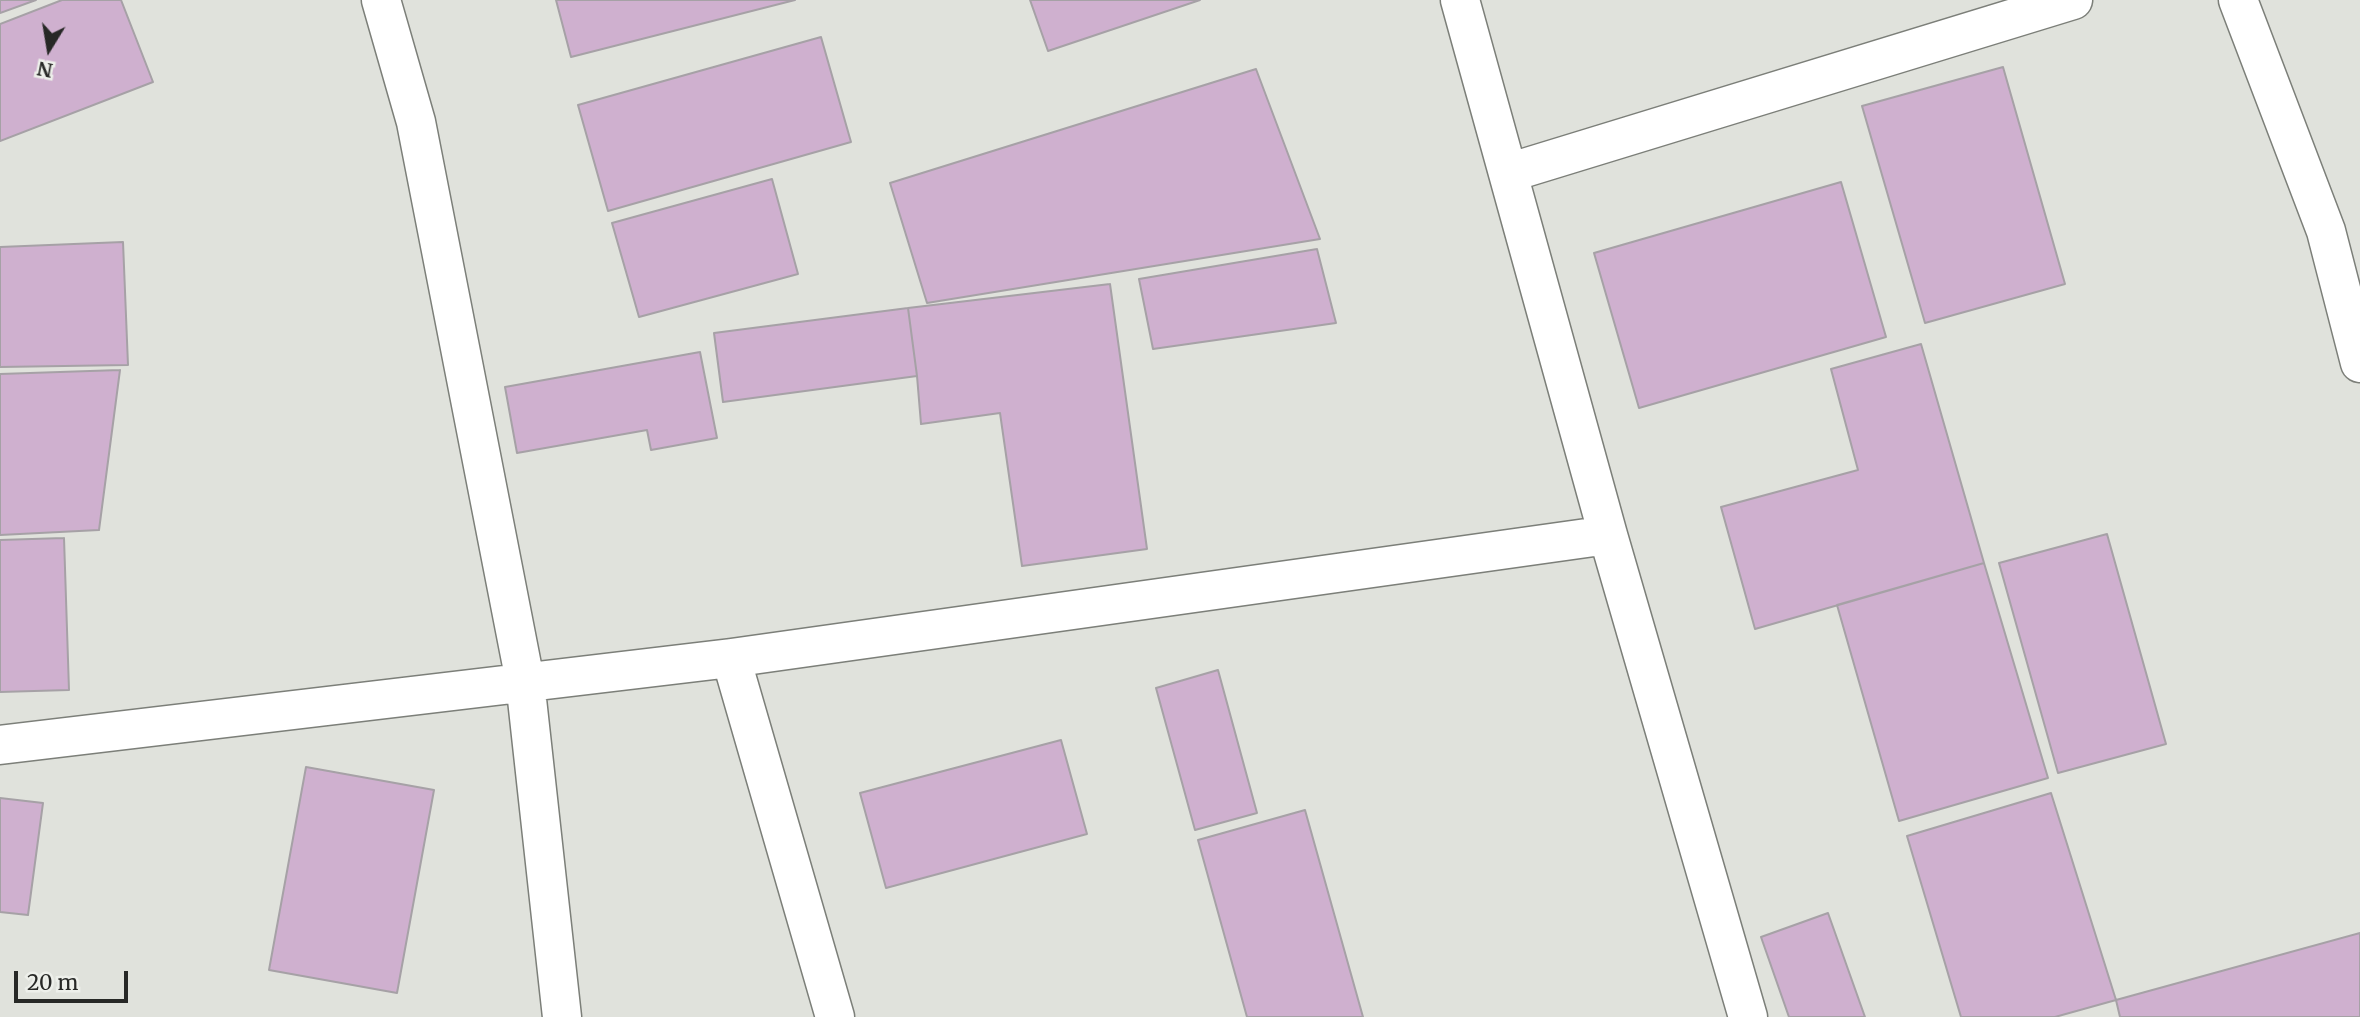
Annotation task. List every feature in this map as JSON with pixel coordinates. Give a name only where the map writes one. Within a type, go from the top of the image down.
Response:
[{"type":"street","points":[[380,0],[416,122],[525,681],[562,1017]]},
{"type":"street","points":[[1460,0],[1608,535],[1748,1017]]},
{"type":"street","points":[[1508,173],[2073,0]]},
{"type":"street","points":[[2238,0],[2326,231],[2360,363]]},
{"type":"street","points":[[0,745],[731,658],[1608,535]]},
{"type":"street","points":[[731,658],[835,1017]]},
{"type":"building","points":[[0,0],[36,0],[0,13]]},
{"type":"building","points":[[62,0],[121,0],[153,82],[0,141],[0,24]]},
{"type":"building","points":[[556,0],[795,0],[571,57]]},
{"type":"building","points":[[1030,0],[1200,0],[1048,51]]},
{"type":"building","points":[[821,37],[851,142],[608,211],[578,105]]},
{"type":"building","points":[[2003,67],[2065,284],[1925,323],[1862,106]]},
{"type":"building","points":[[1256,69],[1320,239],[927,303],[890,183]]},
{"type":"building","points":[[772,179],[798,274],[639,317],[612,223]]},
{"type":"building","points":[[1841,182],[1886,337],[1639,408],[1594,253]]},
{"type":"building","points":[[123,242],[128,365],[0,367],[0,247]]},
{"type":"building","points":[[1317,249],[1336,323],[1153,349],[1139,279]]},
{"type":"building","points":[[1110,284],[1147,549],[1022,566],[1000,413],[921,424],[908,308]]},
{"type":"building","points":[[908,308],[917,376],[723,402],[714,333]]},
{"type":"building","points":[[1921,344],[1984,563],[1755,629],[1721,507],[1858,470],[1831,369]]},
{"type":"building","points":[[700,352],[717,438],[651,450],[647,430],[517,453],[505,387]]},
{"type":"building","points":[[120,370],[99,530],[0,535],[0,374]]},
{"type":"building","points":[[2107,534],[2166,744],[2058,773],[1999,563]]},
{"type":"building","points":[[64,538],[69,690],[0,692],[0,540]]},
{"type":"building","points":[[1984,563],[2048,778],[1899,821],[1837,605]]},
{"type":"building","points":[[1218,670],[1257,813],[1195,830],[1156,688]]},
{"type":"building","points":[[1061,740],[1087,834],[886,888],[860,793]]},
{"type":"building","points":[[306,767],[434,790],[397,993],[269,970]]},
{"type":"building","points":[[2051,793],[2116,1000],[2055,1017],[1961,1017],[1907,836]]},
{"type":"building","points":[[0,798],[43,803],[28,915],[0,912]]},
{"type":"building","points":[[1305,810],[1363,1017],[1247,1017],[1198,840]]},
{"type":"building","points":[[1828,913],[1865,1017],[1789,1017],[1761,937]]},
{"type":"building","points":[[2360,933],[2360,1017],[2120,1017],[2116,1000]]}]
